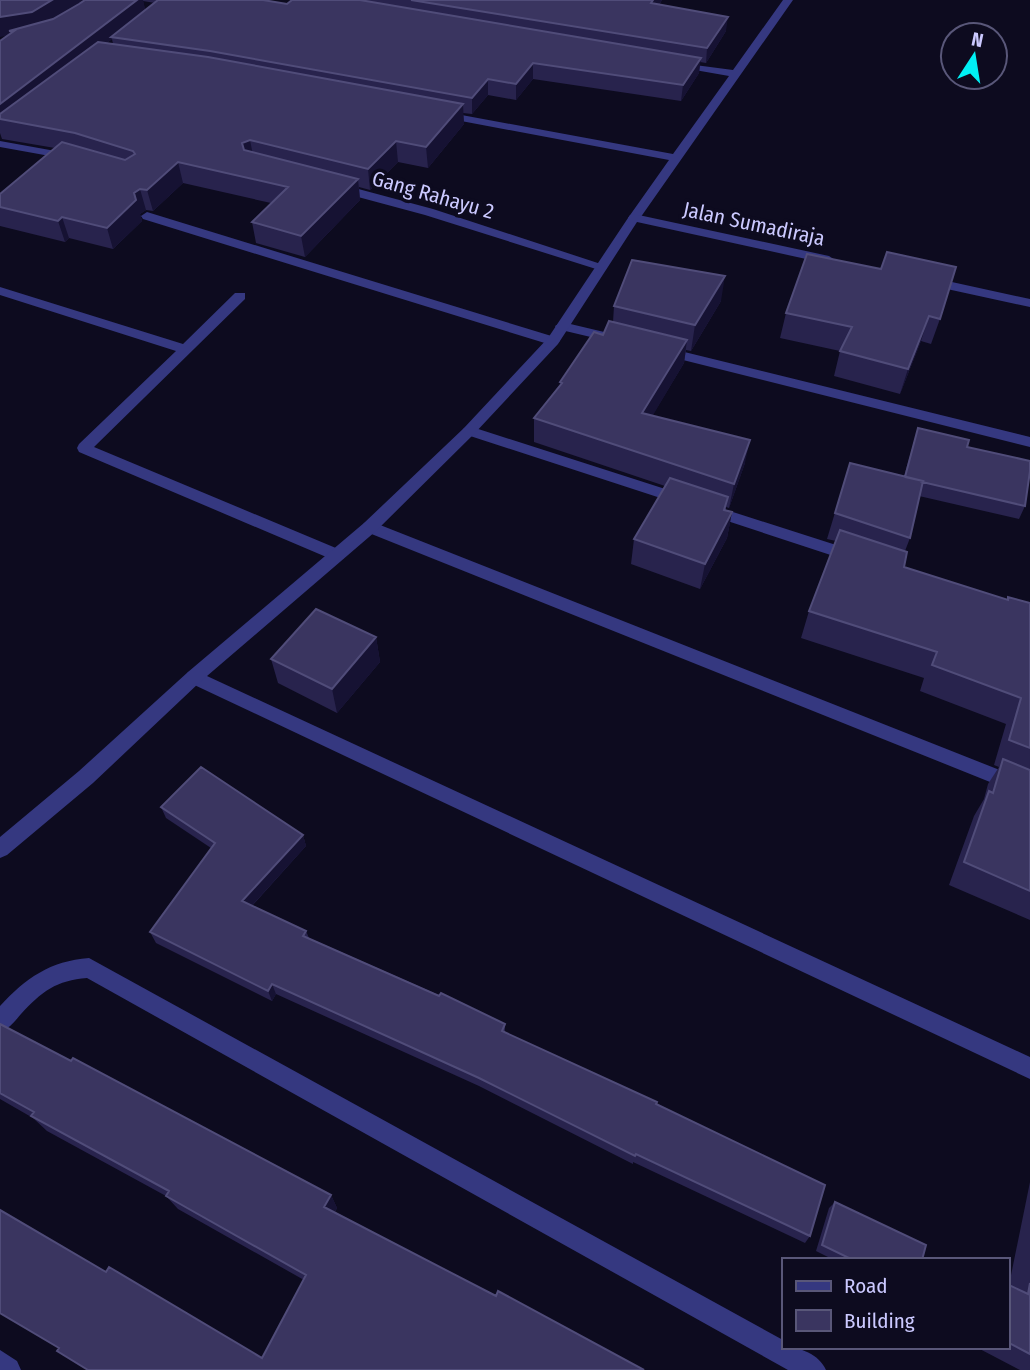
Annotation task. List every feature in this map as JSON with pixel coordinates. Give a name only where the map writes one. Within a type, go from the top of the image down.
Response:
[{"type":"street","points":[[0,849],[86,777],[194,677],[370,527],[469,431],[553,341],[634,218],[788,0]]},
{"type":"street","points":[[666,62],[735,74]]},
{"type":"street","points":[[431,112],[677,158]]},
{"type":"street","points":[[0,144],[81,159]]},
{"type":"street","name":"Gang Rahayu 2","points":[[321,183],[429,212],[601,266]]},
{"type":"street","points":[[147,216],[553,341]]},
{"type":"street","name":"Jalan Sumadiraja","points":[[634,218],[839,262]]},
{"type":"street","points":[[921,279],[1030,303]]},
{"type":"street","points":[[0,291],[185,349]]},
{"type":"street","points":[[240,296],[84,447],[337,555]]},
{"type":"street","points":[[562,326],[629,342]]},
{"type":"street","points":[[656,349],[1030,442]]},
{"type":"street","points":[[469,431],[873,563]]},
{"type":"street","points":[[370,527],[1030,790]]},
{"type":"street","points":[[194,677],[1030,1068]]},
{"type":"street","points":[[0,1022],[34,985],[64,968],[89,968],[813,1370]]},
{"type":"street","points":[[0,1363],[8,1370]]},
{"type":"building","points":[[0,0],[52,0],[32,12],[0,17]]},
{"type":"building","points":[[85,0],[137,0],[0,104],[0,41],[14,31],[9,31],[53,19]]},
{"type":"building","points":[[158,0],[263,0],[287,4],[292,0],[360,0],[701,58],[683,85],[533,63],[516,84],[488,79],[472,98],[210,51],[111,37]]},
{"type":"building","points":[[411,0],[653,0],[651,3],[728,17],[707,48]]},
{"type":"building","points":[[98,42],[208,57],[463,104],[426,147],[396,141],[368,169],[250,140],[242,143],[244,150],[358,179],[301,236],[252,222],[288,187],[178,162],[147,190],[140,189],[134,193],[136,200],[107,228],[62,217],[58,221],[0,207],[0,194],[62,142],[125,160],[135,154],[133,151],[75,133],[0,119],[0,114]]},
{"type":"building","points":[[887,252],[956,267],[940,319],[929,316],[908,369],[840,351],[852,327],[786,313],[807,254],[881,269]]},
{"type":"building","points":[[632,260],[725,276],[695,325],[614,306]]},
{"type":"building","points":[[609,321],[687,340],[642,413],[750,440],[734,484],[534,418],[562,383],[560,382],[594,332],[603,335]]},
{"type":"building","points":[[918,428],[969,440],[967,447],[1030,461],[1025,506],[905,477]]},
{"type":"building","points":[[850,463],[923,481],[910,538],[835,513]]},
{"type":"building","points":[[670,478],[728,497],[724,510],[732,512],[705,564],[634,539]]},
{"type":"building","points":[[840,530],[907,552],[904,567],[1008,600],[1008,597],[1030,603],[1030,748],[1009,740],[1021,698],[932,665],[937,652],[809,611]]},
{"type":"building","points":[[316,609],[376,637],[332,689],[271,659]]},
{"type":"building","points":[[1003,759],[1030,770],[1030,891],[964,862],[989,791],[993,793]]},
{"type":"building","points":[[201,767],[303,835],[242,901],[306,931],[303,936],[439,996],[441,993],[505,1024],[502,1031],[657,1102],[656,1104],[825,1185],[810,1236],[636,1154],[635,1156],[479,1078],[272,984],[268,991],[150,932],[215,843],[161,807]]},
{"type":"building","points":[[0,1024],[71,1061],[73,1058],[331,1195],[324,1207],[496,1296],[498,1291],[644,1370],[88,1370],[57,1351],[59,1348],[0,1313],[0,1210],[106,1272],[109,1267],[262,1358],[306,1275],[166,1196],[169,1191],[31,1116],[34,1112],[0,1093]]},
{"type":"building","points":[[835,1202],[926,1245],[923,1258],[849,1258],[822,1245]]},
{"type":"building","points":[[1030,1283],[1030,1354],[1009,1343],[1009,1285],[1028,1294]]}]
